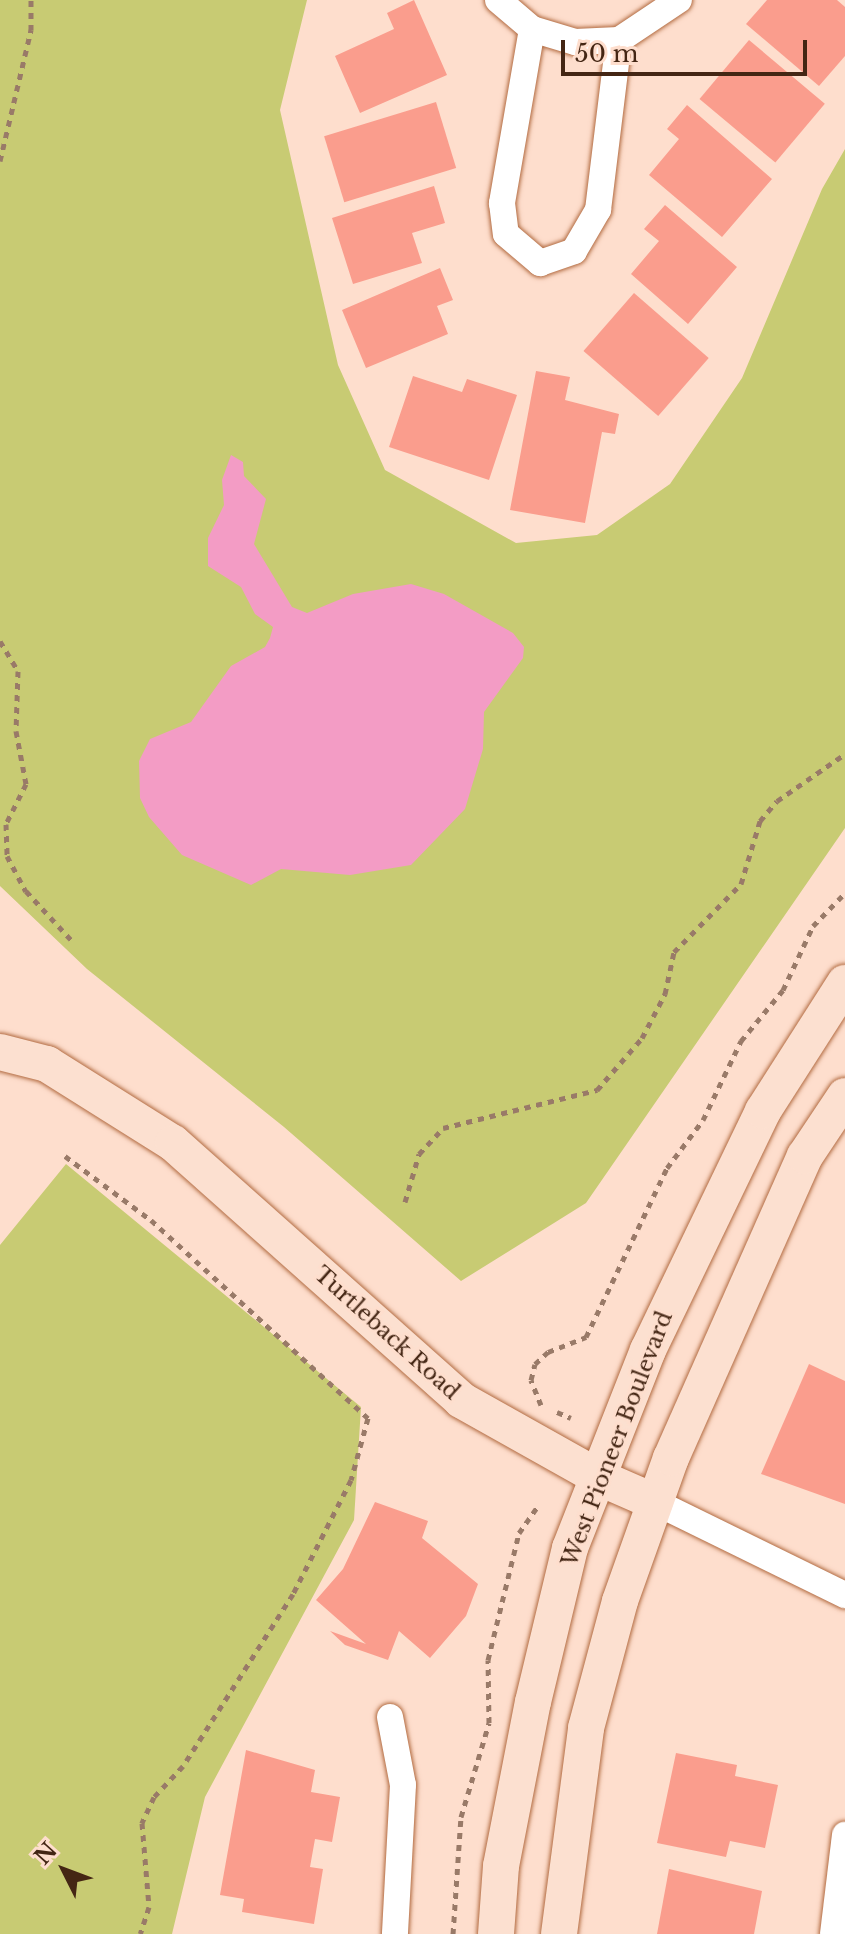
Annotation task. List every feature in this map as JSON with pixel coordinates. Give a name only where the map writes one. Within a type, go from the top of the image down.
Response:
[{"type":"main road","name":"West Pioneer Boulevard","points":[[496,1934],[501,1866],[533,1702],[570,1548],[648,1350],[763,1111],[845,983]]},
{"type":"main road","name":"Turtleback Road","points":[[0,1052],[47,1064],[173,1143],[461,1400],[600,1478],[655,1502]]},
{"type":"main road","points":[[559,1934],[586,1728],[620,1601],[655,1502],[805,1156],[845,1096]]},
{"type":"street","points":[[498,0],[532,29],[575,42],[619,40],[679,0]]},
{"type":"street","points":[[532,29],[502,203],[506,234],[540,263],[574,251],[598,210],[619,40]]},
{"type":"street","name":"Turtleback Road","points":[[655,1502],[845,1595]]},
{"type":"street","points":[[390,1717],[403,1785],[395,1934]]},
{"type":"street","points":[[833,1934],[845,1835]]},
{"type":"path","points":[[0,161],[31,30],[31,0]]},
{"type":"path","points":[[0,641],[18,671],[16,731],[26,784],[6,824],[7,856],[26,891],[74,943]]},
{"type":"path","points":[[405,1202],[419,1154],[443,1128],[597,1090],[642,1038],[665,994],[674,952],[741,884],[760,821],[777,801],[845,754]]},
{"type":"path","points":[[571,1418],[545,1409],[534,1395],[535,1364],[548,1352],[586,1337],[627,1261],[647,1203],[703,1120],[741,1041],[783,990],[813,926],[845,893]]},
{"type":"path","points":[[65,1156],[151,1220],[368,1418],[351,1480],[293,1594],[142,1823],[149,1907],[140,1934]]},
{"type":"path","points":[[453,1934],[461,1817],[489,1723],[486,1686],[494,1631],[519,1533],[539,1504]]},
{"type":"green space","points":[[0,0],[307,0],[280,110],[338,365],[385,470],[516,543],[597,535],[670,484],[742,378],[822,189],[845,149],[845,828],[586,1203],[461,1281],[284,1127],[87,969],[0,886]]},
{"type":"green space","points":[[66,1164],[361,1407],[354,1520],[205,1797],[172,1934],[0,1934],[0,1245]]},
{"type":"shaded area","points":[[231,455],[243,462],[244,476],[266,499],[254,544],[292,607],[307,613],[353,594],[411,584],[444,594],[513,633],[524,647],[523,658],[484,712],[483,749],[465,809],[411,865],[350,875],[281,869],[251,885],[182,855],[149,817],[140,798],[139,761],[150,739],[191,722],[231,666],[265,647],[273,627],[255,614],[241,587],[208,566],[208,538],[224,505],[222,480]]},
{"type":"building","points":[[414,0],[447,75],[360,113],[335,56],[394,29],[387,13]]},
{"type":"building","points":[[767,0],[837,0],[845,7],[845,56],[819,86],[746,24]]},
{"type":"building","points":[[749,40],[825,104],[775,163],[700,99]]},
{"type":"building","points":[[436,102],[456,168],[344,202],[324,136]]},
{"type":"building","points":[[687,105],[772,179],[722,237],[649,175],[679,139],[667,129]]},
{"type":"building","points":[[434,186],[445,223],[412,233],[422,263],[353,284],[332,218]]},
{"type":"building","points":[[665,205],[737,267],[688,324],[631,274],[659,241],[644,229]]},
{"type":"building","points":[[440,268],[453,300],[437,306],[448,334],[366,368],[342,310]]},
{"type":"building","points":[[634,293],[709,358],[658,416],[583,351]]},
{"type":"building","points":[[536,371],[570,377],[565,400],[619,414],[615,434],[602,432],[585,523],[510,510]]},
{"type":"building","points":[[413,376],[462,392],[467,379],[517,395],[489,480],[389,447]]},
{"type":"building","points":[[809,1364],[845,1381],[845,1504],[761,1474]]},
{"type":"building","points":[[375,1502],[428,1521],[422,1538],[478,1584],[466,1616],[430,1658],[399,1631],[388,1660],[345,1645],[330,1631],[366,1644],[316,1600],[343,1569]]},
{"type":"building","points":[[246,1750],[315,1770],[311,1792],[340,1797],[332,1842],[315,1839],[310,1867],[323,1869],[314,1924],[242,1912],[244,1899],[220,1895]]},
{"type":"building","points":[[676,1753],[737,1765],[735,1776],[778,1785],[765,1848],[730,1841],[726,1857],[657,1843]]},
{"type":"building","points":[[669,1869],[762,1891],[754,1934],[657,1934]]}]
